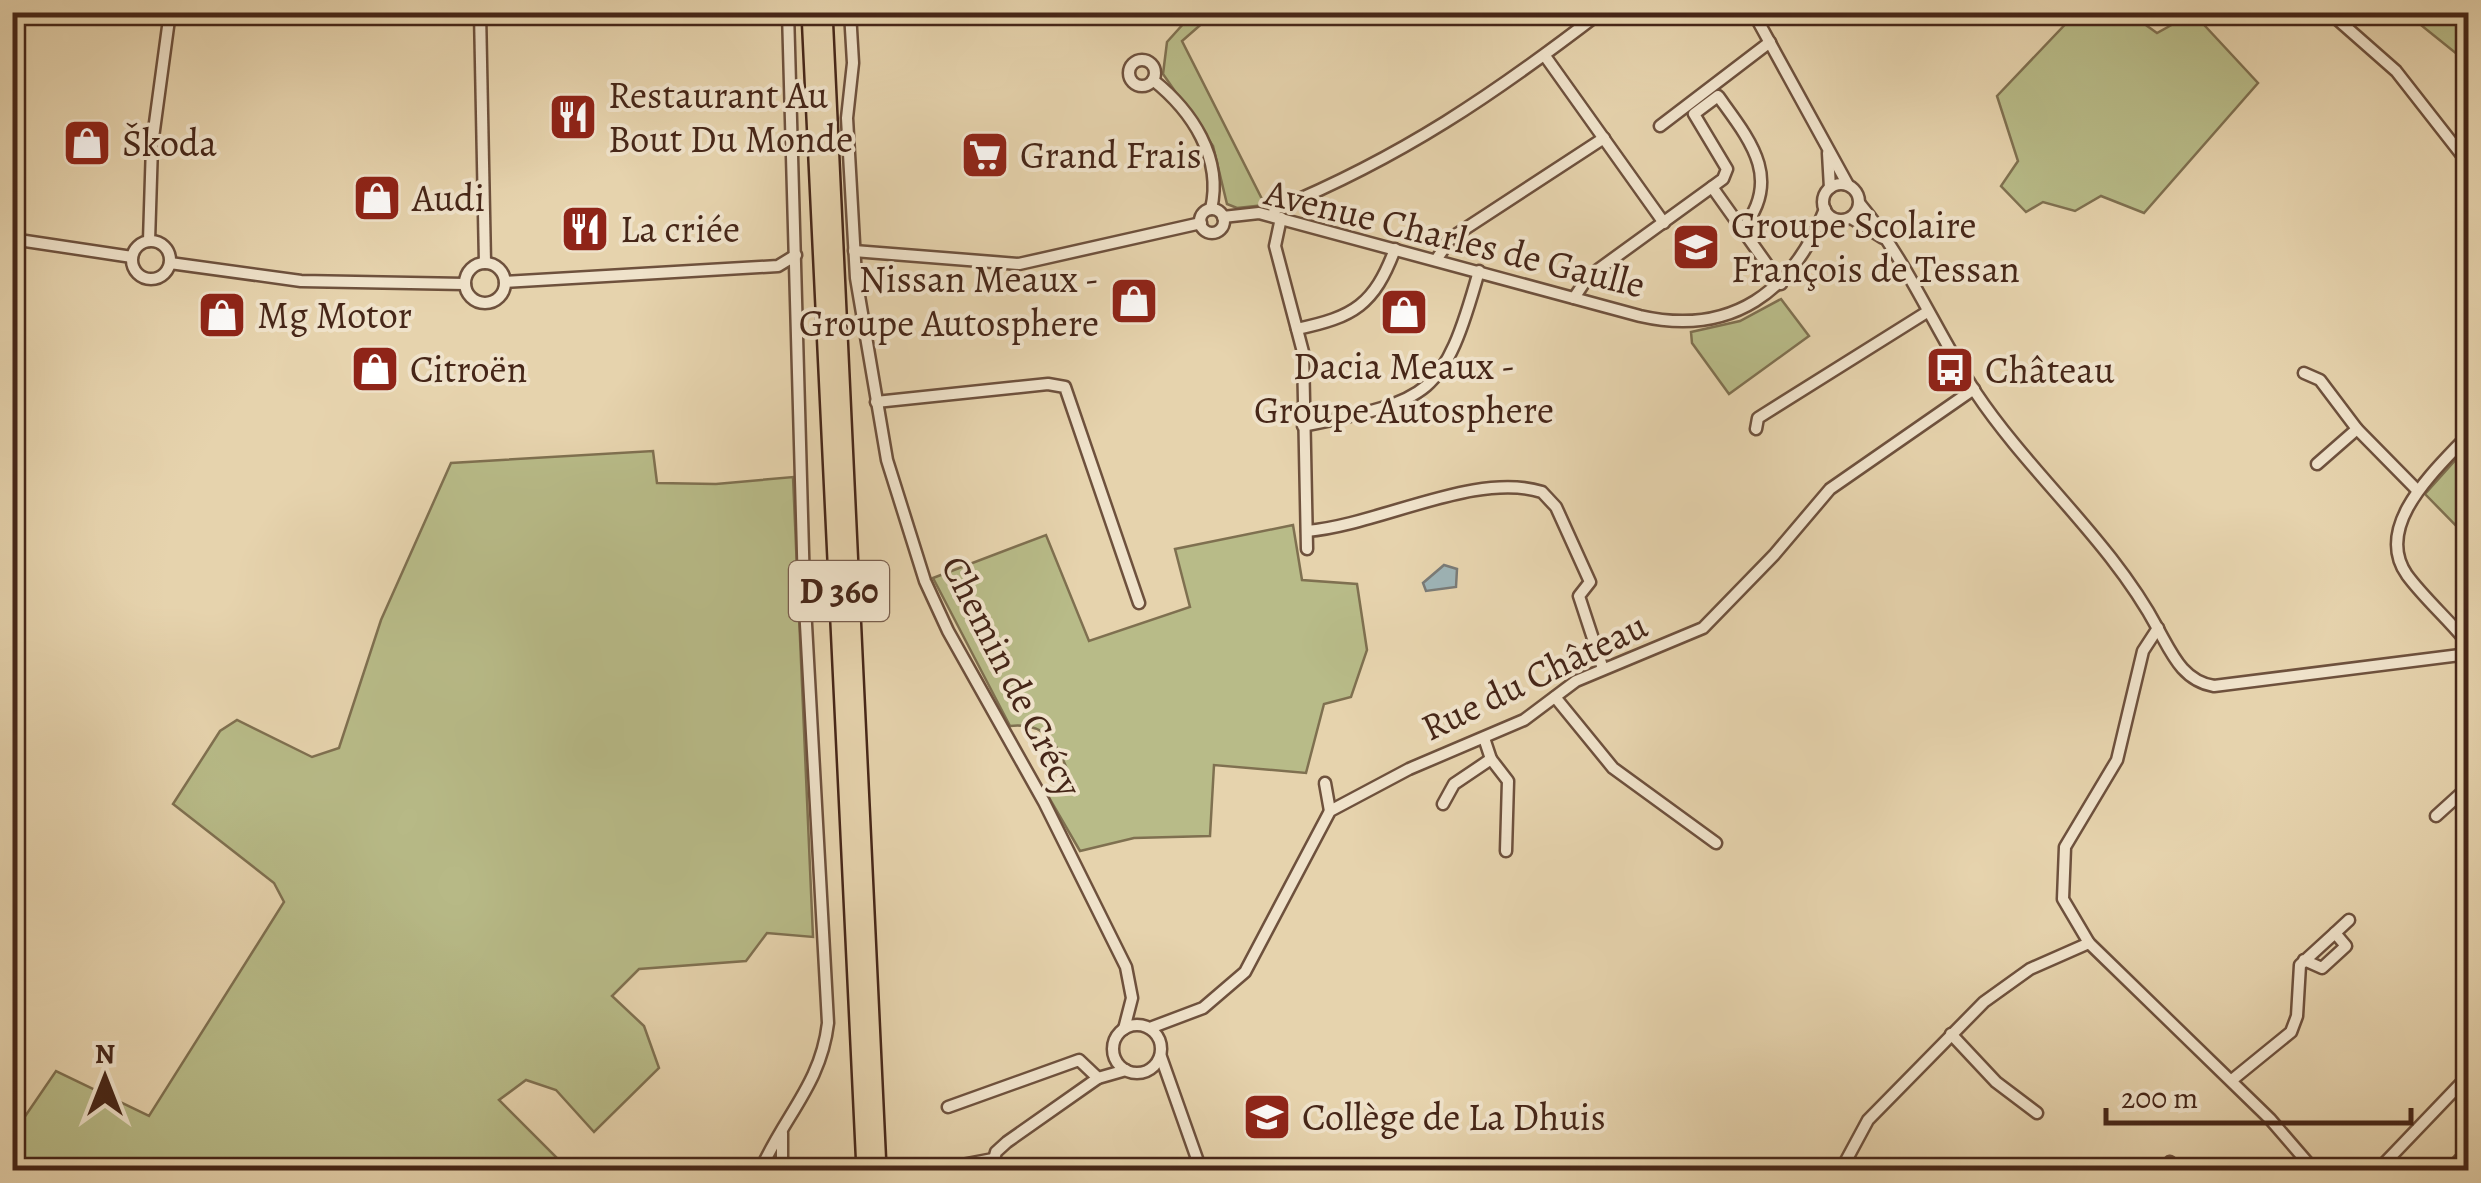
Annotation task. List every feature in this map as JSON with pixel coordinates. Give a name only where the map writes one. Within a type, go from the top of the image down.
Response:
[{"type":"highway","name":"D 360","points":[[810,12],[865,1170]]},
{"type":"highway","name":"D 360","points":[[824,12],[878,1170]]},
{"type":"highway","points":[[877,1122],[885,1131],[887,1170]]},
{"type":"street","points":[[149,240],[155,111],[170,12]]},
{"type":"street","points":[[480,12],[486,264]]},
{"type":"street","points":[[786,1122],[780,1146],[782,1170],[759,1169],[786,1122],[812,1084],[825,1052],[828,1023],[804,588],[788,12]]},
{"type":"street","name":"Chemin de Crécy","points":[[850,12],[854,64],[847,118],[854,251],[876,402],[898,501],[925,580],[1083,880],[1126,967],[1132,998],[1149,1027]]},
{"type":"street","points":[[1307,549],[1303,352],[1275,246],[1276,209],[1341,182],[1458,118],[1601,12]]},
{"type":"street","points":[[1753,12],[1848,185],[1857,192],[1860,204],[1974,389],[2085,526],[2158,628],[2177,663],[2200,684],[2214,686],[2468,652],[2466,640],[2407,574],[2398,558],[2398,533],[2417,490],[2468,435]]},
{"type":"street","points":[[2329,12],[2396,71],[2468,163]]},
{"type":"street","points":[[1660,126],[1770,42]]},
{"type":"street","points":[[1545,56],[1664,223]]},
{"type":"street","points":[[1153,80],[1189,118],[1206,146],[1214,184],[1211,209]]},
{"type":"street","points":[[1574,298],[1588,276],[1712,188],[1726,170],[1694,114],[1718,96],[1751,142],[1764,170],[1763,190],[1743,228]]},
{"type":"street","points":[[1436,260],[1452,238],[1604,138]]},
{"type":"street","points":[[1825,138],[1830,188],[1824,209],[1884,238]]},
{"type":"street","points":[[1830,188],[1848,185]]},
{"type":"street","points":[[1712,188],[1782,284]]},
{"type":"street","points":[[1846,219],[1860,204]]},
{"type":"street","points":[[1201,223],[1204,212],[1211,209]]},
{"type":"street","points":[[1201,223],[1208,232],[1222,228],[1223,217],[1211,209]]},
{"type":"street","name":"Avenue Charles de Gaulle","points":[[1223,217],[1259,212],[1656,320],[1685,321],[1721,316],[1782,284],[1817,234],[1824,209]]},
{"type":"street","name":"Avenue Charles de Gaulle","points":[[1817,234],[1846,219]]},
{"type":"street","points":[[854,251],[1019,264],[1201,223]]},
{"type":"street","points":[[12,239],[132,257]]},
{"type":"street","points":[[149,240],[163,245],[170,263],[162,276],[146,278],[136,273],[132,257],[138,246],[149,240]]},
{"type":"street","points":[[1298,329],[1339,320],[1359,309],[1378,288],[1395,249]]},
{"type":"street","points":[[778,266],[796,255]]},
{"type":"street","points":[[170,263],[301,281],[465,284]]},
{"type":"street","points":[[486,264],[496,267],[505,282],[498,299],[486,303],[469,296],[465,284],[473,267],[486,264]]},
{"type":"street","points":[[505,282],[778,266],[796,273]]},
{"type":"street","points":[[1303,426],[1393,408],[1424,392],[1454,352],[1479,271]]},
{"type":"street","points":[[1756,429],[1758,418],[1927,312]]},
{"type":"street","points":[[2304,373],[2320,380],[2358,429],[2417,490]]},
{"type":"street","points":[[876,402],[1048,384],[1066,387],[1139,604]]},
{"type":"street","name":"Rue du Château","points":[[1330,811],[1409,769],[1524,720],[1603,669],[1703,628],[1830,489],[1974,389]]},
{"type":"street","points":[[2317,464],[2358,429]]},
{"type":"street","points":[[1307,531],[1348,528],[1451,492],[1542,492],[1556,507],[1590,582],[1579,596],[1603,669]]},
{"type":"street","points":[[2158,628],[2142,652],[2117,760],[2070,834],[2062,858],[2063,898],[2088,943],[2232,1080],[2309,1168]]},
{"type":"street","points":[[1555,697],[1613,768],[1716,844]]},
{"type":"street","points":[[1484,738],[1491,759],[1508,781],[1506,851]]},
{"type":"street","points":[[1443,804],[1454,784],[1491,759]]},
{"type":"street","points":[[1124,1028],[1149,1027],[1203,1008],[1245,972],[1330,811],[1325,782]]},
{"type":"street","points":[[2436,816],[2468,787]]},
{"type":"street","points":[[2232,1080],[2291,1032],[2297,1016],[2297,976],[2304,960],[2349,920]]},
{"type":"street","points":[[2304,960],[2322,968],[2346,946],[2335,933]]},
{"type":"street","points":[[1841,1170],[1868,1120],[1984,1002],[2030,970],[2088,943]]},
{"type":"street","points":[[1098,1078],[1124,1028],[1132,998]]},
{"type":"street","points":[[1149,1027],[1160,1040],[1160,1056],[1201,1170]]},
{"type":"street","points":[[1951,1034],[1996,1082],[2037,1113]]},
{"type":"street","points":[[1113,1051],[1126,1070]]},
{"type":"street","points":[[1142,1073],[1160,1056]]},
{"type":"street","points":[[948,1107],[1079,1060],[1098,1078]]},
{"type":"street","points":[[935,1170],[992,1164],[1007,1142],[1098,1078],[1126,1070],[1171,1086]]},
{"type":"street","points":[[2378,1170],[2468,1076]]},
{"type":"street","points":[[2450,1170],[2468,1151]]},
{"type":"street","points":[[2170,1162],[2180,1170]]},
{"type":"green space","points":[[1194,12],[1214,13],[1182,41],[1265,205],[1237,208],[1227,204],[1213,146],[1163,74],[1167,42]]},
{"type":"green space","points":[[2077,12],[2129,13],[2157,33],[2193,13],[2258,83],[2144,213],[2101,196],[2075,211],[2043,202],[2026,212],[2001,186],[2018,161],[1997,96]]},
{"type":"green space","points":[[2406,13],[2468,13],[2468,63]]},
{"type":"green space","points":[[1781,299],[1809,336],[1729,394],[1692,343],[1691,332],[1740,321]]},
{"type":"green space","points":[[2468,446],[2468,538],[2425,494]]},
{"type":"green space","points":[[653,451],[657,483],[716,484],[793,477],[813,937],[767,933],[746,961],[639,969],[612,996],[644,1026],[659,1068],[594,1132],[556,1090],[526,1080],[499,1100],[569,1170],[13,1170],[13,1134],[56,1071],[149,1116],[284,902],[274,883],[173,804],[220,731],[237,720],[312,757],[339,748],[381,620],[451,463]]},
{"type":"green space","points":[[1293,525],[1302,580],[1357,584],[1367,650],[1351,697],[1324,704],[1306,773],[1214,765],[1210,836],[1134,838],[1080,851],[1048,796],[1063,789],[1070,776],[1060,755],[1042,732],[1010,726],[933,578],[1046,535],[1089,641],[1190,607],[1175,549]]},
{"type":"water","points":[[1444,565],[1457,569],[1456,587],[1426,591],[1423,583]]},
{"type":"place","name":"Restaurant Au Bout Du Monde","points":[[573,117]]},
{"type":"place","name":"Škoda","points":[[87,143]]},
{"type":"place","name":"Grand Frais","points":[[985,155]]},
{"type":"place","name":"Audi","points":[[377,198]]},
{"type":"place","name":"La criée","points":[[585,229]]},
{"type":"place","name":"Groupe Scolaire François de Tessan","points":[[1696,247]]},
{"type":"place","name":"Nissan Meaux - Groupe Autosphere","points":[[1134,301]]},
{"type":"place","name":"Dacia Meaux - Groupe Autosphere","points":[[1404,312]]},
{"type":"place","name":"Mg Motor","points":[[222,315]]},
{"type":"place","name":"Citroën","points":[[375,369]]},
{"type":"place","name":"Château","points":[[1950,370]]},
{"type":"place","name":"Collège de La Dhuis","points":[[1267,1117]]}]
